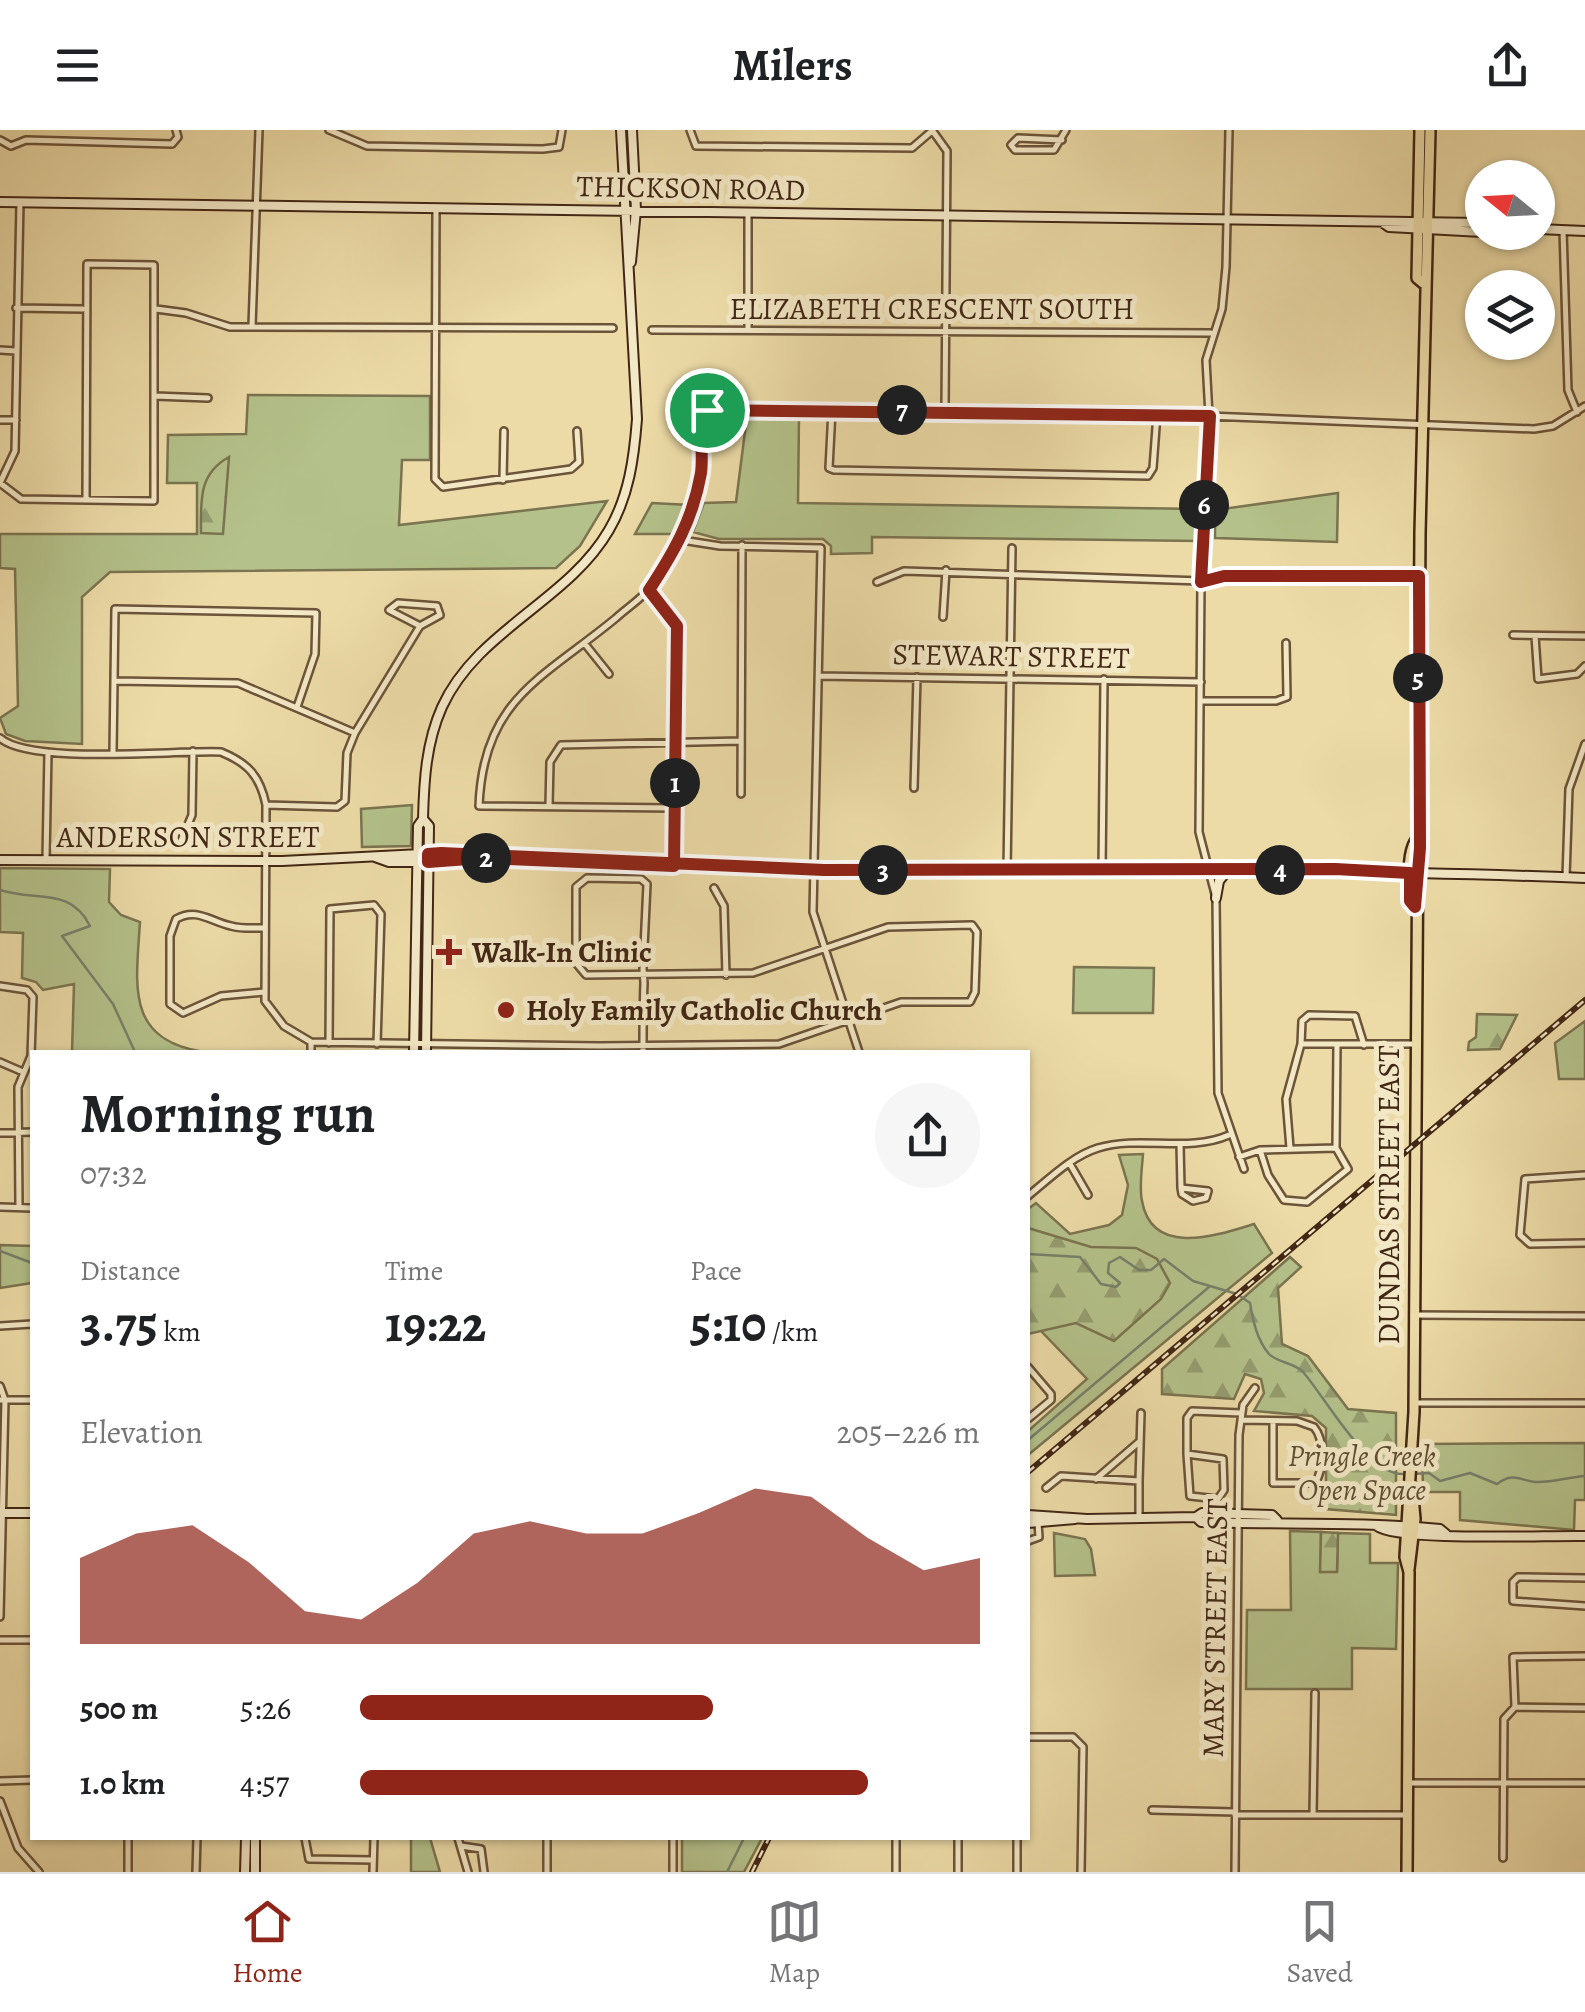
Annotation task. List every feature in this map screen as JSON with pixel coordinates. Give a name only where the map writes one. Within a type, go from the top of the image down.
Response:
[{"type":"main road","points":[[621,130],[631,210]]},
{"type":"main road","points":[[426,1047],[423,858],[418,826],[423,819],[430,742],[443,705],[466,670],[494,640],[576,570],[607,534],[633,463],[637,420],[630,266],[632,130]]},
{"type":"main road","name":"DUNDAS STREET EAST","points":[[1407,1872],[1408,1572],[1414,1403],[1415,907],[1410,901],[1416,840],[1423,283],[1428,278],[1420,130]]},
{"type":"main road","name":"DUNDAS STREET EAST","points":[[1424,225],[1430,130]]},
{"type":"main road","name":"THICKSON ROAD","points":[[0,202],[1382,222],[1465,230]]},
{"type":"main road","name":"THICKSON ROAD","points":[[1424,225],[1465,223]]},
{"type":"main road","points":[[1555,230],[1585,230]]},
{"type":"main road","name":"ANDERSON STREET","points":[[0,860],[376,857],[389,862],[482,858],[815,870],[1228,870],[1585,878]]},
{"type":"main road","points":[[415,1048],[423,858]]},
{"type":"main road","points":[[1216,898],[1219,882],[1228,870]]},
{"type":"main road","points":[[2,1513],[30,1514]]},
{"type":"main road","points":[[1030,1515],[1075,1519]]},
{"type":"main road","points":[[1033,1523],[1048,1515]]},
{"type":"main road","points":[[1033,1523],[1196,1517],[1201,1522],[1238,1519],[1378,1526],[1386,1532],[1585,1536]]},
{"type":"main road","points":[[246,1840],[246,1872]]},
{"type":"main road","points":[[254,1872],[255,1840]]},
{"type":"street","points":[[0,140],[11,146],[26,140],[172,144],[178,136],[176,130]]},
{"type":"street","points":[[252,326],[259,130]]},
{"type":"street","points":[[329,130],[367,146],[543,149],[559,147],[562,130]]},
{"type":"street","points":[[690,130],[690,140],[696,146],[912,148],[933,130],[947,150],[945,410]]},
{"type":"street","points":[[1062,140],[1018,138],[1011,145],[1015,150],[1054,150],[1062,140],[1066,130]]},
{"type":"street","points":[[1229,130],[1222,309],[1206,360],[1210,416],[1201,582],[1199,832],[1216,898],[1215,1064],[1229,1135],[1244,1169]]},
{"type":"street","points":[[1034,138],[1034,150]]},
{"type":"street","points":[[20,202],[15,451],[0,483],[22,498],[86,500],[154,500],[154,265],[86,264],[86,500]]},
{"type":"street","points":[[436,208],[435,479],[443,486],[571,469],[579,462],[578,431]]},
{"type":"street","points":[[748,212],[748,329]]},
{"type":"street","points":[[1563,230],[1568,390],[1577,412]]},
{"type":"street","points":[[16,308],[83,309]]},
{"type":"street","points":[[156,309],[186,312],[230,327],[613,328]]},
{"type":"street","name":"ELIZABETH CRESCENT SOUTH","points":[[652,330],[1212,333]]},
{"type":"street","points":[[0,350],[16,351]]},
{"type":"street","points":[[154,396],[208,398]]},
{"type":"street","points":[[674,808],[479,806],[482,762],[505,711],[649,590],[682,540],[702,468],[700,423],[707,410],[1157,414],[1534,430],[1553,426],[1585,406]]},
{"type":"street","points":[[832,410],[829,468],[834,470],[1108,475],[1151,474],[1157,414]]},
{"type":"street","points":[[0,420],[16,420]]},
{"type":"street","points":[[503,480],[504,431]]},
{"type":"street","points":[[682,540],[822,548],[812,912],[858,1050]]},
{"type":"street","points":[[740,794],[742,546]]},
{"type":"street","points":[[1006,871],[1012,548]]},
{"type":"street","points":[[877,582],[904,571],[946,570],[987,571],[1011,578],[1201,582],[1224,576],[1419,576]]},
{"type":"street","points":[[943,617],[946,570]]},
{"type":"street","points":[[649,590],[677,626],[674,866]]},
{"type":"street","points":[[266,806],[337,807],[345,800],[347,753],[354,733],[420,626],[440,615],[438,606],[392,604],[392,614],[420,626]]},
{"type":"street","points":[[113,752],[116,609],[309,609],[316,613],[315,654],[296,707]]},
{"type":"street","points":[[1513,635],[1585,636]]},
{"type":"street","points":[[1534,636],[1538,679],[1545,682],[1577,674],[1585,666]]},
{"type":"street","points":[[1201,701],[1276,701],[1287,697],[1286,643]]},
{"type":"street","points":[[584,644],[609,674]]},
{"type":"street","name":"STEWART STREET","points":[[819,676],[1201,682]]},
{"type":"street","points":[[914,788],[918,678]]},
{"type":"street","points":[[1102,872],[1104,679]]},
{"type":"street","points":[[116,681],[238,683],[354,733]]},
{"type":"street","points":[[0,738],[19,749],[48,752],[220,752],[244,761],[262,784],[266,806],[265,1000],[284,1026],[311,1042],[415,1048],[643,1048],[778,1044],[902,1002],[970,1002],[977,932],[972,925],[888,926],[753,973],[644,976],[579,972],[576,963],[580,882],[641,880],[646,884],[644,976],[643,1048]]},
{"type":"street","points":[[549,806],[550,762],[561,744],[741,742]]},
{"type":"street","points":[[1566,877],[1569,789],[1585,744]]},
{"type":"street","points":[[181,841],[192,815],[193,751]]},
{"type":"street","points":[[46,860],[48,752]]},
{"type":"street","points":[[714,888],[724,906],[726,975]]},
{"type":"street","points":[[329,1043],[330,909],[374,905],[381,914],[377,1044]]},
{"type":"street","points":[[264,928],[235,928],[204,915],[176,918],[170,936],[170,1004],[183,1013],[222,996],[264,992]]},
{"type":"street","points":[[0,986],[27,990],[32,997],[31,1050]]},
{"type":"street","points":[[1290,1148],[1286,1099],[1302,1044],[1305,1016],[1359,1020],[1364,1045]]},
{"type":"street","points":[[311,1042],[311,1050]]},
{"type":"street","points":[[1302,1044],[1415,1044]]},
{"type":"street","points":[[1260,1150],[1284,1200],[1307,1202],[1348,1169],[1336,1148],[1337,1044]]},
{"type":"street","points":[[19,1208],[18,1087],[30,1058]]},
{"type":"street","points":[[0,1062],[23,1072]]},
{"type":"street","points":[[0,1132],[30,1132]]},
{"type":"street","points":[[1030,1194],[1070,1164],[1110,1146],[1211,1143],[1229,1135]]},
{"type":"street","points":[[1180,1144],[1181,1188],[1185,1199],[1206,1198],[1208,1190],[1181,1188]]},
{"type":"street","points":[[1238,1156],[1260,1150],[1336,1148]]},
{"type":"street","points":[[1070,1164],[1088,1195]]},
{"type":"street","points":[[1585,1175],[1527,1178],[1522,1184],[1521,1206],[1523,1242],[1585,1244]]},
{"type":"street","points":[[0,1207],[30,1208]]},
{"type":"street","points":[[1414,1315],[1585,1316]]},
{"type":"street","points":[[0,1326],[30,1324]]},
{"type":"street","points":[[1030,1369],[1051,1394],[1051,1400],[1030,1417]]},
{"type":"street","points":[[0,1386],[0,1617]]},
{"type":"street","name":"MARY STREET EAST","points":[[1235,1872],[1241,1417],[1255,1388]]},
{"type":"street","points":[[2,1400],[30,1400]]},
{"type":"street","points":[[1414,1403],[1585,1403]]},
{"type":"street","points":[[1187,1454],[1222,1459],[1224,1490],[1218,1500],[1190,1496],[1187,1454],[1187,1418],[1192,1411],[1303,1422],[1319,1432],[1320,1473],[1315,1484],[1273,1483],[1273,1422]]},
{"type":"street","points":[[1140,1519],[1141,1412]]},
{"type":"street","points":[[1096,1479],[1139,1442]]},
{"type":"street","points":[[1046,1488],[1061,1476],[1140,1482]]},
{"type":"street","points":[[1585,1578],[1518,1577],[1513,1601],[1585,1606]]},
{"type":"street","points":[[0,1640],[30,1640]]},
{"type":"street","points":[[1503,1858],[1504,1719],[1515,1707],[1514,1657],[1585,1656]]},
{"type":"street","points":[[1313,1815],[1315,1694]]},
{"type":"street","points":[[1515,1707],[1585,1708]]},
{"type":"street","points":[[1030,1737],[1073,1737],[1083,1747],[1081,1872]]},
{"type":"street","points":[[0,1781],[30,1780]]},
{"type":"street","points":[[1408,1782],[1585,1783]]},
{"type":"street","points":[[0,1802],[18,1848],[39,1872]]},
{"type":"street","points":[[1152,1810],[1407,1815]]},
{"type":"street","points":[[128,1840],[128,1872]]},
{"type":"street","points":[[196,1840],[196,1872]]},
{"type":"street","points":[[305,1840],[308,1859],[373,1860]]},
{"type":"street","points":[[373,1872],[374,1840]]},
{"type":"street","points":[[459,1840],[468,1872]]},
{"type":"street","points":[[547,1840],[547,1872]]},
{"type":"street","points":[[673,1840],[673,1872]]},
{"type":"street","points":[[896,1840],[896,1872]]},
{"type":"street","points":[[958,1840],[958,1872]]},
{"type":"street","points":[[1017,1840],[1017,1872]]},
{"type":"street","points":[[461,1846],[480,1849],[484,1872]]},
{"type":"green space","points":[[248,395],[430,396],[430,460],[402,460],[399,525],[607,501],[580,546],[556,568],[110,572],[82,597],[82,744],[25,741],[6,734],[0,718],[18,706],[15,569],[0,568],[0,534],[197,534],[197,483],[167,483],[168,435],[246,434]]},
{"type":"green space","points":[[747,416],[799,417],[798,503],[1198,509],[1198,541],[872,537],[872,553],[831,554],[831,546],[823,539],[719,539],[693,532],[704,503],[736,502]]},
{"type":"green space","points":[[229,457],[223,534],[201,533],[203,489],[212,472]]},
{"type":"green space","points":[[1338,493],[1337,542],[1215,538],[1215,510]]},
{"type":"green space","points":[[652,503],[689,505],[678,534],[635,534]]},
{"type":"green space","points":[[412,805],[411,846],[362,847],[361,809]]},
{"type":"green space","points":[[0,868],[110,869],[109,902],[121,915],[140,922],[138,988],[148,1022],[160,1036],[195,1050],[72,1050],[74,984],[43,990],[36,982],[22,978],[23,933],[0,932]]},
{"type":"green space","points":[[1074,967],[1154,968],[1153,1013],[1073,1013]]},
{"type":"green space","points":[[1477,1014],[1517,1015],[1500,1049],[1468,1050],[1469,1042],[1476,1037]]},
{"type":"green space","points":[[1585,1021],[1585,1079],[1559,1079],[1555,1043]]},
{"type":"green space","points":[[1143,1154],[1142,1201],[1148,1219],[1159,1230],[1172,1236],[1205,1237],[1254,1224],[1272,1253],[1030,1453],[1030,1429],[1087,1379],[1041,1331],[1030,1326],[1030,1208],[1036,1203],[1070,1234],[1109,1225],[1122,1215],[1128,1185],[1119,1155]]},
{"type":"green space","points":[[1030,1229],[1091,1247],[1136,1248],[1157,1259],[1170,1283],[1161,1299],[1114,1341],[1076,1323],[1030,1334]]},
{"type":"green space","points":[[0,1245],[30,1246],[30,1283],[0,1288]]},
{"type":"green space","name":"Pringle Creek Open Space","points":[[1290,1257],[1301,1267],[1278,1288],[1282,1344],[1308,1356],[1348,1409],[1396,1413],[1396,1515],[1326,1509],[1326,1428],[1312,1416],[1254,1411],[1264,1393],[1261,1379],[1245,1374],[1234,1399],[1162,1394],[1162,1369]]},
{"type":"green space","points":[[1585,1443],[1585,1500],[1575,1500],[1574,1530],[1460,1520],[1460,1492],[1423,1492],[1422,1444]]},
{"type":"green space","points":[[1290,1531],[1321,1532],[1321,1572],[1337,1571],[1338,1533],[1370,1534],[1370,1563],[1398,1563],[1396,1649],[1352,1648],[1352,1689],[1246,1689],[1247,1610],[1291,1610]]},
{"type":"green space","points":[[1321,1532],[1338,1533],[1337,1572],[1320,1572]]},
{"type":"green space","points":[[1054,1533],[1085,1539],[1091,1549],[1095,1575],[1055,1576]]},
{"type":"green space","points":[[411,1840],[431,1840],[440,1872],[411,1872]]},
{"type":"green space","points":[[682,1840],[761,1840],[744,1872],[682,1872]]},
{"type":"waterway","points":[[0,890],[62,900],[82,913],[90,926],[62,936],[113,1004],[134,1050]]},
{"type":"waterway","points":[[0,1251],[30,1262]]},
{"type":"waterway","points":[[1030,1254],[1080,1257],[1101,1284],[1116,1287],[1120,1283],[1108,1273],[1109,1263],[1120,1257],[1139,1270],[1151,1270],[1164,1259],[1193,1281],[1237,1294],[1250,1303],[1254,1323],[1269,1354],[1303,1372],[1349,1434],[1377,1463],[1391,1472],[1405,1474]]},
{"type":"waterway","points":[[1030,1438],[1209,1287]]},
{"type":"waterway","points":[[1413,1474],[1429,1473],[1440,1481],[1470,1473],[1497,1484],[1512,1478],[1541,1482],[1585,1476]]},
{"type":"waterway","points":[[727,1872],[743,1840]]},
{"type":"railway","points":[[1030,1470],[1585,1000]]},
{"type":"railway","points":[[752,1872],[768,1840]]},
{"type":"place","name":"Walk-In Clinic","points":[[449,952]]},
{"type":"place","name":"Holy Family Catholic Church","points":[[506,1010]]},
{"type":"route","points":[[707,410],[700,423],[702,468],[695,501],[682,540],[649,590],[677,626],[674,866],[482,858],[428,862],[428,854],[441,853],[476,854],[482,858],[531,859],[674,866],[824,870],[1335,869],[1410,873],[1410,901],[1415,907],[1419,899],[1420,848],[1416,840],[1419,576],[1224,576],[1201,582],[1210,416],[707,410]]}]
